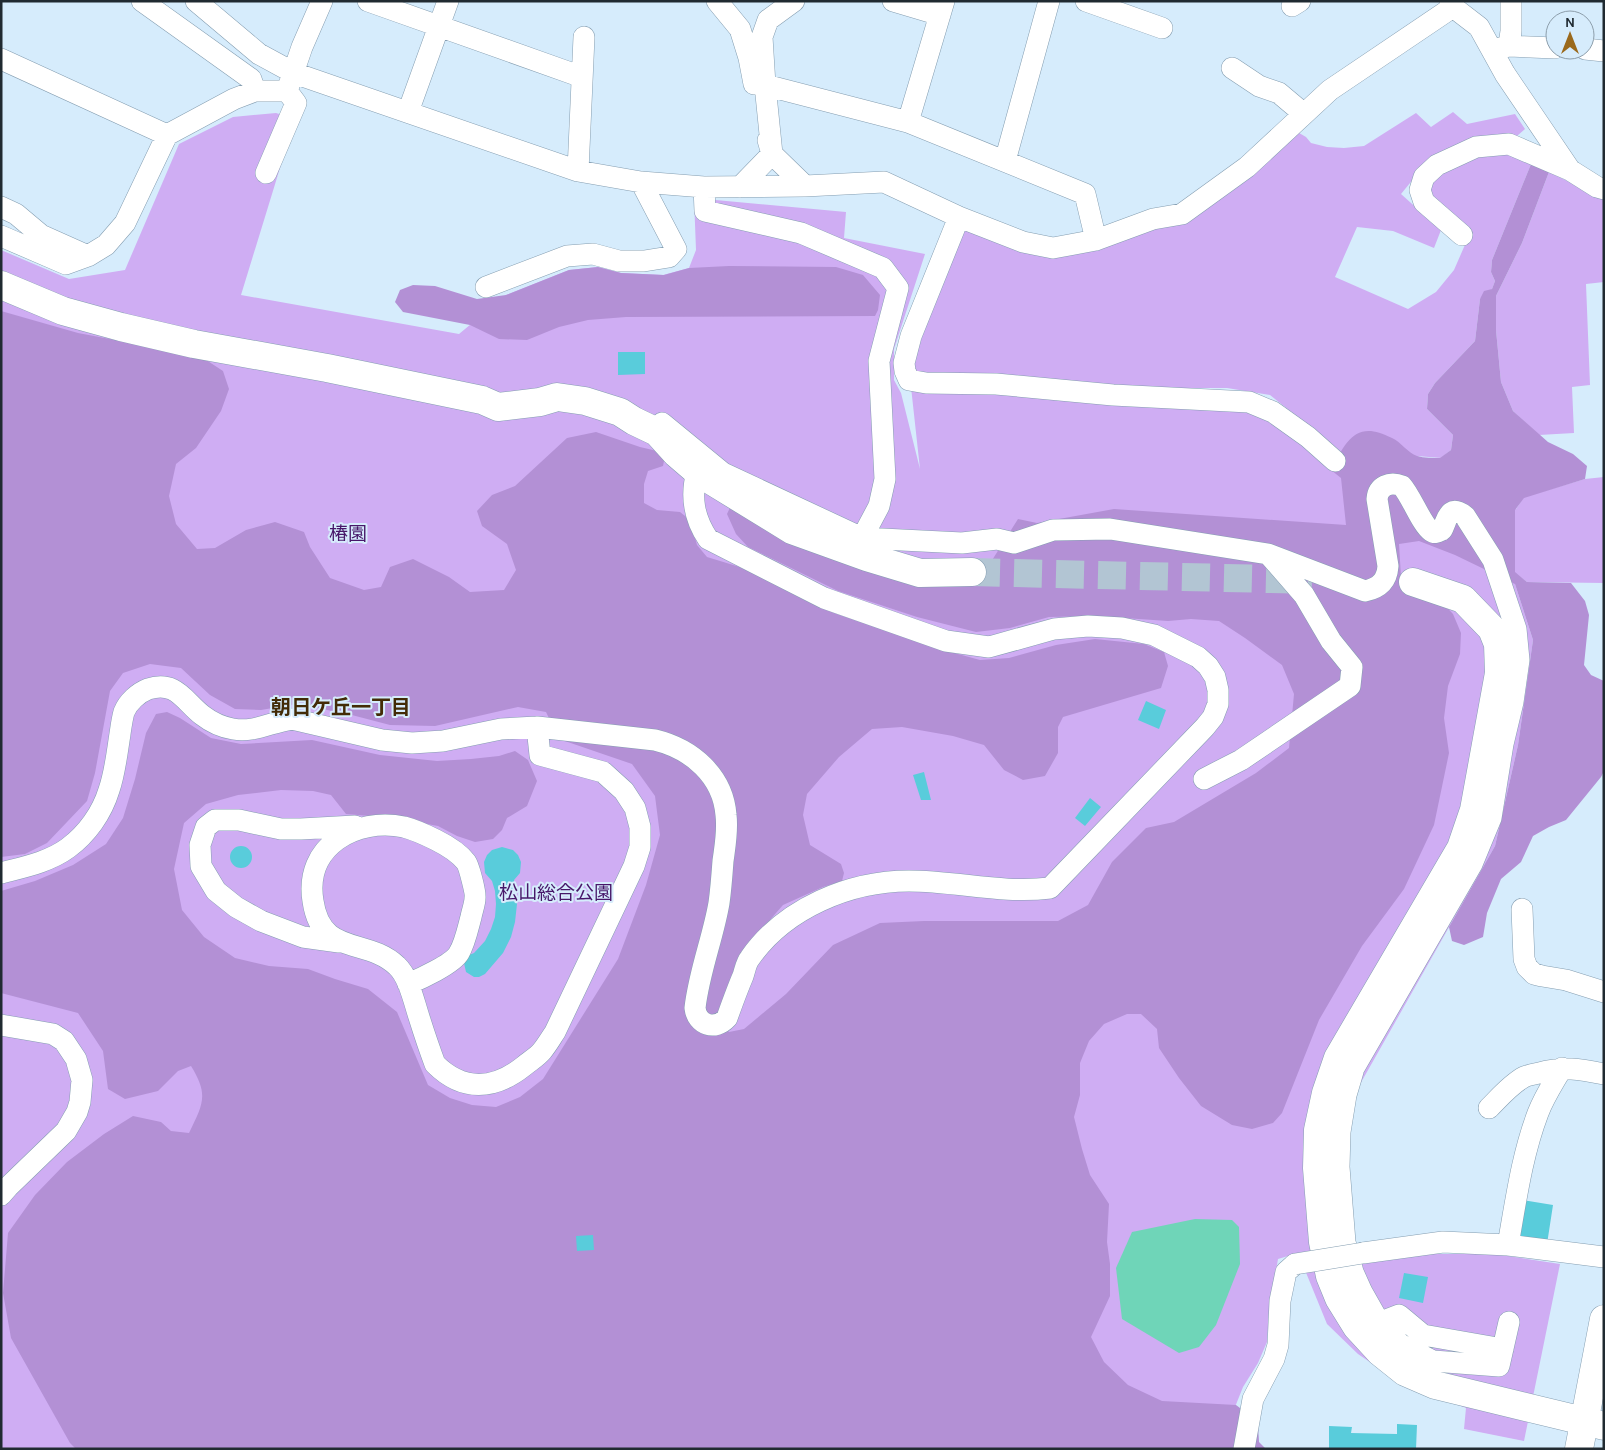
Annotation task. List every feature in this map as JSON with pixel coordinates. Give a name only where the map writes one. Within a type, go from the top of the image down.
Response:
[{"type":"street","points":[[142,1],[251,79],[255,91]]},
{"type":"street","points":[[196,1],[291,82],[408,112],[578,171],[641,182],[704,187],[740,188],[884,182],[959,217],[1023,242],[1053,248],[1096,240],[1153,219],[1182,214],[1247,167],[1330,90],[1451,4],[1501,48],[1505,74],[1570,170]]},
{"type":"street","points":[[266,173],[296,103],[291,82],[302,47],[322,1]]},
{"type":"street","points":[[368,1],[582,77]]},
{"type":"street","points":[[408,112],[448,1]]},
{"type":"street","points":[[717,1],[740,30],[749,58],[762,123],[772,154],[805,186]]},
{"type":"street","points":[[740,188],[772,154],[764,85],[762,37],[768,20],[794,1]]},
{"type":"street","points":[[893,1],[942,8],[908,122]]},
{"type":"street","points":[[1005,161],[1048,1]]},
{"type":"street","points":[[1086,1],[1162,28]]},
{"type":"street","points":[[1501,48],[1511,31],[1511,1]]},
{"type":"street","points":[[578,171],[584,37]]},
{"type":"street","points":[[1501,48],[1545,48]]},
{"type":"street","points":[[1,59],[167,135]]},
{"type":"street","points":[[1232,68],[1259,86],[1279,93],[1304,114]]},
{"type":"street","points":[[1,236],[66,264],[88,256],[106,245],[125,223],[167,135],[234,99],[255,91],[291,82]]},
{"type":"street","points":[[764,85],[908,122],[1085,194],[1096,240]]},
{"type":"street","points":[[1462,235],[1424,202],[1420,190],[1424,177],[1437,165],[1476,147],[1509,144],[1570,170],[1597,187],[1604,189]]},
{"type":"street","points":[[486,287],[567,256],[593,254],[619,261],[644,261],[669,257],[676,249],[641,182]]},
{"type":"street","points":[[704,187],[704,211],[801,233],[883,268],[898,288],[879,361],[885,479],[879,506],[862,538]]},
{"type":"street","points":[[1,207],[16,214],[41,235],[88,256]]},
{"type":"street","points":[[959,217],[907,350],[905,371],[909,380],[926,384],[996,384],[1113,394],[1249,402],[1273,412],[1308,437],[1335,461]]},
{"type":"street","points":[[1,285],[63,310],[120,327],[194,344],[327,368],[482,400],[498,407],[540,402],[557,397],[585,401],[620,412],[634,422],[656,432],[677,454],[700,473],[792,530],[920,573],[972,572]]},
{"type":"street","points":[[650,413],[723,472],[862,538],[962,543],[997,539],[1014,544],[1053,530],[1110,529],[1268,554],[1365,591],[1373,590],[1379,586],[1387,573],[1388,566],[1377,500],[1377,494],[1380,490],[1388,484],[1397,484],[1405,490],[1427,527],[1437,533],[1442,530],[1446,518],[1451,513],[1458,512],[1465,516],[1493,560],[1516,629],[1519,660],[1491,818],[1472,864],[1354,1068],[1346,1096],[1340,1132],[1339,1167],[1345,1242],[1353,1272],[1371,1307],[1400,1344],[1433,1361],[1499,1366],[1509,1322]]},
{"type":"street","points":[[1,873],[54,858],[82,836],[94,822],[109,790],[124,713],[134,698],[150,689],[162,687],[174,689],[212,722],[234,729],[257,729],[278,721],[292,719],[382,740],[412,744],[443,742],[501,729],[537,727],[632,737],[668,744],[681,749],[703,765],[718,788],[725,807],[727,827],[719,903],[695,1008],[701,1021],[711,1026],[720,1024],[727,1018],[749,959],[769,936],[793,916],[820,900],[849,889],[902,881],[1029,891],[1050,888],[1143,801],[1213,717],[1218,704],[1218,690],[1215,677],[1208,666],[1198,657],[1154,635],[1122,628],[1096,626],[1054,628],[990,647],[946,641],[824,598],[708,540],[697,519],[694,507],[694,483],[697,472],[700,473]]},
{"type":"street","points":[[1204,780],[1241,760],[1350,686],[1352,667],[1331,641],[1304,595],[1268,554]]},
{"type":"street","points":[[1413,582],[1463,599],[1480,615],[1492,629],[1498,644],[1499,673],[1474,810],[1461,848],[1338,1058],[1326,1093],[1318,1130],[1316,1168],[1323,1242],[1330,1276],[1339,1298],[1357,1327],[1380,1352],[1405,1372],[1436,1385],[1594,1423]]},
{"type":"street","points":[[408,984],[431,974],[459,954],[469,924],[476,897],[467,863],[447,846],[424,834],[404,827],[345,826],[301,829],[281,828],[239,820],[215,820],[206,827],[200,845],[201,866],[216,891],[261,921],[303,937],[339,942],[383,956],[397,966],[408,984],[435,1064],[449,1076],[467,1083],[485,1085],[504,1080],[541,1053],[555,1032],[634,866],[640,847],[640,827],[635,808],[624,791],[603,772],[540,755],[537,727]]},
{"type":"street","points":[[339,942],[326,932],[316,913],[312,891],[315,870],[326,850],[333,842],[352,830],[373,826]]},
{"type":"street","points":[[1522,908],[1524,959],[1527,967],[1534,974],[1566,980],[1604,992]]},
{"type":"street","points":[[1,1025],[54,1034],[64,1041],[76,1060],[82,1080],[77,1112],[66,1131],[1,1195]]},
{"type":"street","points":[[1508,1245],[1527,1146],[1539,1111],[1562,1068]]},
{"type":"street","points":[[1489,1108],[1507,1090],[1524,1077],[1562,1068],[1604,1074]]},
{"type":"street","points":[[1244,1449],[1246,1428],[1253,1399],[1274,1359],[1278,1344],[1280,1301],[1286,1272],[1295,1264],[1443,1242],[1508,1245],[1604,1257]]},
{"type":"street","points":[[1579,1449],[1594,1423],[1604,1319]]},
{"type":"green space","name":"松山総合公園","points":[[1453,112],[1467,124],[1515,114],[1525,129],[1517,136],[1501,137],[1419,172],[1401,194],[1441,230],[1434,248],[1393,231],[1357,227],[1335,277],[1408,309],[1436,292],[1454,270],[1471,231],[1437,202],[1428,188],[1429,180],[1457,160],[1508,152],[1531,164],[1492,260],[1491,272],[1495,281],[1492,289],[1480,299],[1475,341],[1435,383],[1428,394],[1427,409],[1453,435],[1451,450],[1441,458],[1417,456],[1516,509],[1524,497],[1585,479],[1604,477],[1604,583],[1527,582],[1515,573],[1515,584],[1533,640],[1518,745],[1495,846],[1355,1093],[1345,1169],[1357,1261],[1433,1254],[1495,1254],[1560,1264],[1524,1441],[1464,1429],[1466,1408],[1399,1382],[1358,1354],[1327,1324],[1298,1253],[1278,1259],[1269,1313],[1267,1342],[1258,1363],[1243,1387],[1227,1427],[1223,1449],[1,1449],[1,250],[69,279],[125,270],[179,144],[233,117],[276,113],[295,119],[241,295],[459,334],[506,295],[569,270],[598,267],[621,273],[663,275],[689,268],[696,250],[694,198],[846,212],[844,238],[925,254],[894,349],[894,380],[901,393],[920,469],[911,387],[1246,410],[1264,414],[1331,470],[1340,451],[1270,395],[1227,388],[1116,388],[919,378],[912,366],[961,224],[1008,245],[1134,234],[1294,130],[1306,137],[1311,143],[1327,147],[1364,146],[1416,113],[1431,127]]},
{"type":"green space","points":[[1549,172],[1604,199],[1604,282],[1586,284],[1590,385],[1572,387],[1574,433],[1539,435],[1513,411],[1501,382],[1496,330],[1496,296],[1522,243]]},
{"type":"shaded area","name":"松山総合公園","points":[[1531,164],[1549,172],[1522,243],[1496,296],[1496,330],[1501,382],[1513,411],[1548,442],[1573,454],[1587,466],[1585,479],[1524,498],[1515,510],[1515,572],[1527,582],[1571,583],[1585,601],[1589,615],[1584,665],[1591,675],[1604,681],[1604,771],[1601,777],[1566,820],[1533,836],[1521,862],[1501,879],[1487,913],[1483,937],[1464,945],[1452,941],[1449,927],[1495,846],[1518,745],[1533,640],[1515,584],[1455,555],[1419,541],[1399,544],[1401,577],[1439,599],[1453,614],[1461,633],[1460,654],[1448,686],[1444,718],[1449,753],[1434,825],[1404,889],[1362,946],[1319,1020],[1282,1113],[1273,1123],[1252,1129],[1232,1125],[1201,1106],[1159,1048],[1157,1029],[1141,1014],[1127,1014],[1104,1024],[1089,1041],[1080,1063],[1080,1095],[1074,1117],[1090,1175],[1109,1204],[1107,1242],[1110,1264],[1110,1296],[1091,1337],[1104,1362],[1128,1385],[1162,1401],[1236,1405],[1252,1417],[1258,1425],[1259,1442],[1266,1449],[76,1449],[70,1443],[11,1338],[3,1293],[8,1233],[35,1195],[67,1162],[104,1134],[133,1116],[161,1122],[171,1131],[189,1133],[201,1107],[202,1092],[197,1076],[191,1066],[178,1071],[158,1091],[125,1099],[108,1089],[103,1051],[78,1013],[1,993],[1,891],[35,881],[73,865],[106,844],[123,818],[146,733],[156,714],[167,712],[211,738],[241,744],[312,740],[380,755],[437,761],[499,756],[515,751],[528,760],[537,781],[527,806],[507,818],[502,830],[493,839],[475,842],[457,836],[438,826],[394,818],[346,814],[331,795],[313,791],[281,790],[238,795],[206,804],[184,823],[174,869],[182,910],[204,937],[235,958],[269,966],[308,969],[368,989],[397,1012],[428,1085],[450,1098],[472,1105],[496,1107],[520,1097],[543,1079],[618,959],[646,885],[660,835],[655,796],[632,764],[559,739],[546,712],[518,707],[435,726],[390,725],[348,714],[296,704],[261,710],[235,709],[210,695],[181,668],[150,664],[123,673],[110,691],[95,773],[87,801],[47,843],[25,854],[1,857],[1,311],[78,333],[200,356],[223,371],[229,389],[221,411],[196,448],[176,464],[169,496],[176,524],[197,549],[215,548],[246,530],[275,522],[304,532],[310,547],[330,578],[364,590],[381,587],[390,567],[413,559],[449,577],[470,592],[504,590],[516,570],[507,544],[482,526],[477,511],[492,495],[515,486],[567,438],[596,432],[657,451],[665,456],[663,466],[648,471],[644,484],[644,503],[657,510],[680,512],[690,520],[697,545],[707,557],[743,568],[834,613],[936,648],[980,660],[1009,658],[1056,645],[1095,639],[1144,644],[1164,652],[1168,666],[1161,688],[1063,717],[1058,727],[1058,753],[1045,776],[1023,780],[1004,770],[984,745],[953,736],[902,727],[872,729],[839,757],[807,794],[803,815],[810,845],[841,864],[844,873],[842,881],[823,887],[783,905],[742,952],[717,1016],[729,1032],[744,1029],[786,994],[833,945],[880,923],[924,921],[1058,921],[1088,905],[1112,862],[1146,828],[1174,822],[1256,773],[1289,748],[1294,694],[1282,665],[1219,621],[1191,619],[1168,621],[1095,616],[1049,617],[1010,628],[976,632],[917,617],[838,591],[748,547],[736,534],[727,514],[734,499],[965,575],[989,565],[1018,519],[1037,523],[1114,509],[1346,525],[1341,478],[1331,470],[1347,442],[1354,436],[1361,432],[1369,431],[1380,433],[1395,440],[1414,455],[1423,457],[1440,458],[1451,450],[1453,435],[1427,409],[1428,394],[1435,383],[1475,341],[1480,299],[1484,291],[1492,289],[1495,281],[1491,272],[1492,260]]},
{"type":"shaded area","points":[[729,266],[836,267],[863,275],[880,295],[878,310],[875,316],[626,317],[588,320],[559,327],[527,340],[499,339],[470,325],[403,312],[395,302],[400,290],[413,285],[435,286],[477,299],[506,295],[569,270],[598,267],[621,273],[664,275],[689,268]]},
{"type":"shaded area","points":[[1195,1219],[1232,1220],[1239,1227],[1240,1264],[1216,1325],[1199,1347],[1179,1353],[1122,1319],[1116,1268],[1132,1232]]},
{"type":"building","points":[[618,352],[645,352],[645,374],[618,375]]},
{"type":"building","points":[[1146,701],[1166,710],[1159,729],[1138,720]]},
{"type":"building","points":[[924,772],[931,800],[921,800],[913,775]]},
{"type":"building","points":[[1090,798],[1101,807],[1085,826],[1075,818]]},
{"type":"building","points":[[241,846],[249,849],[252,857],[249,865],[241,868],[233,865],[230,857],[233,849]]},
{"type":"building","points":[[502,847],[513,850],[521,862],[520,873],[514,880],[517,904],[515,922],[511,937],[503,953],[485,974],[474,977],[466,972],[464,963],[469,955],[474,953],[485,941],[495,917],[495,891],[492,881],[485,873],[484,862],[492,850]]},
{"type":"building","points":[[1523,1200],[1553,1205],[1547,1244],[1517,1240]]},
{"type":"building","points":[[593,1235],[594,1250],[577,1251],[576,1236]]},
{"type":"building","points":[[1404,1273],[1428,1277],[1423,1303],[1399,1298]]},
{"type":"building","points":[[1397,1424],[1417,1425],[1416,1449],[1329,1449],[1329,1426],[1352,1427],[1351,1433],[1397,1434]]},
{"type":"tunnel","points":[[972,572],[1312,580]]},
{"type":"district","name":"朝日ケ丘一丁目","points":[[341,707]]},
{"type":"park label","name":"椿園","points":[[348,534]]}]
